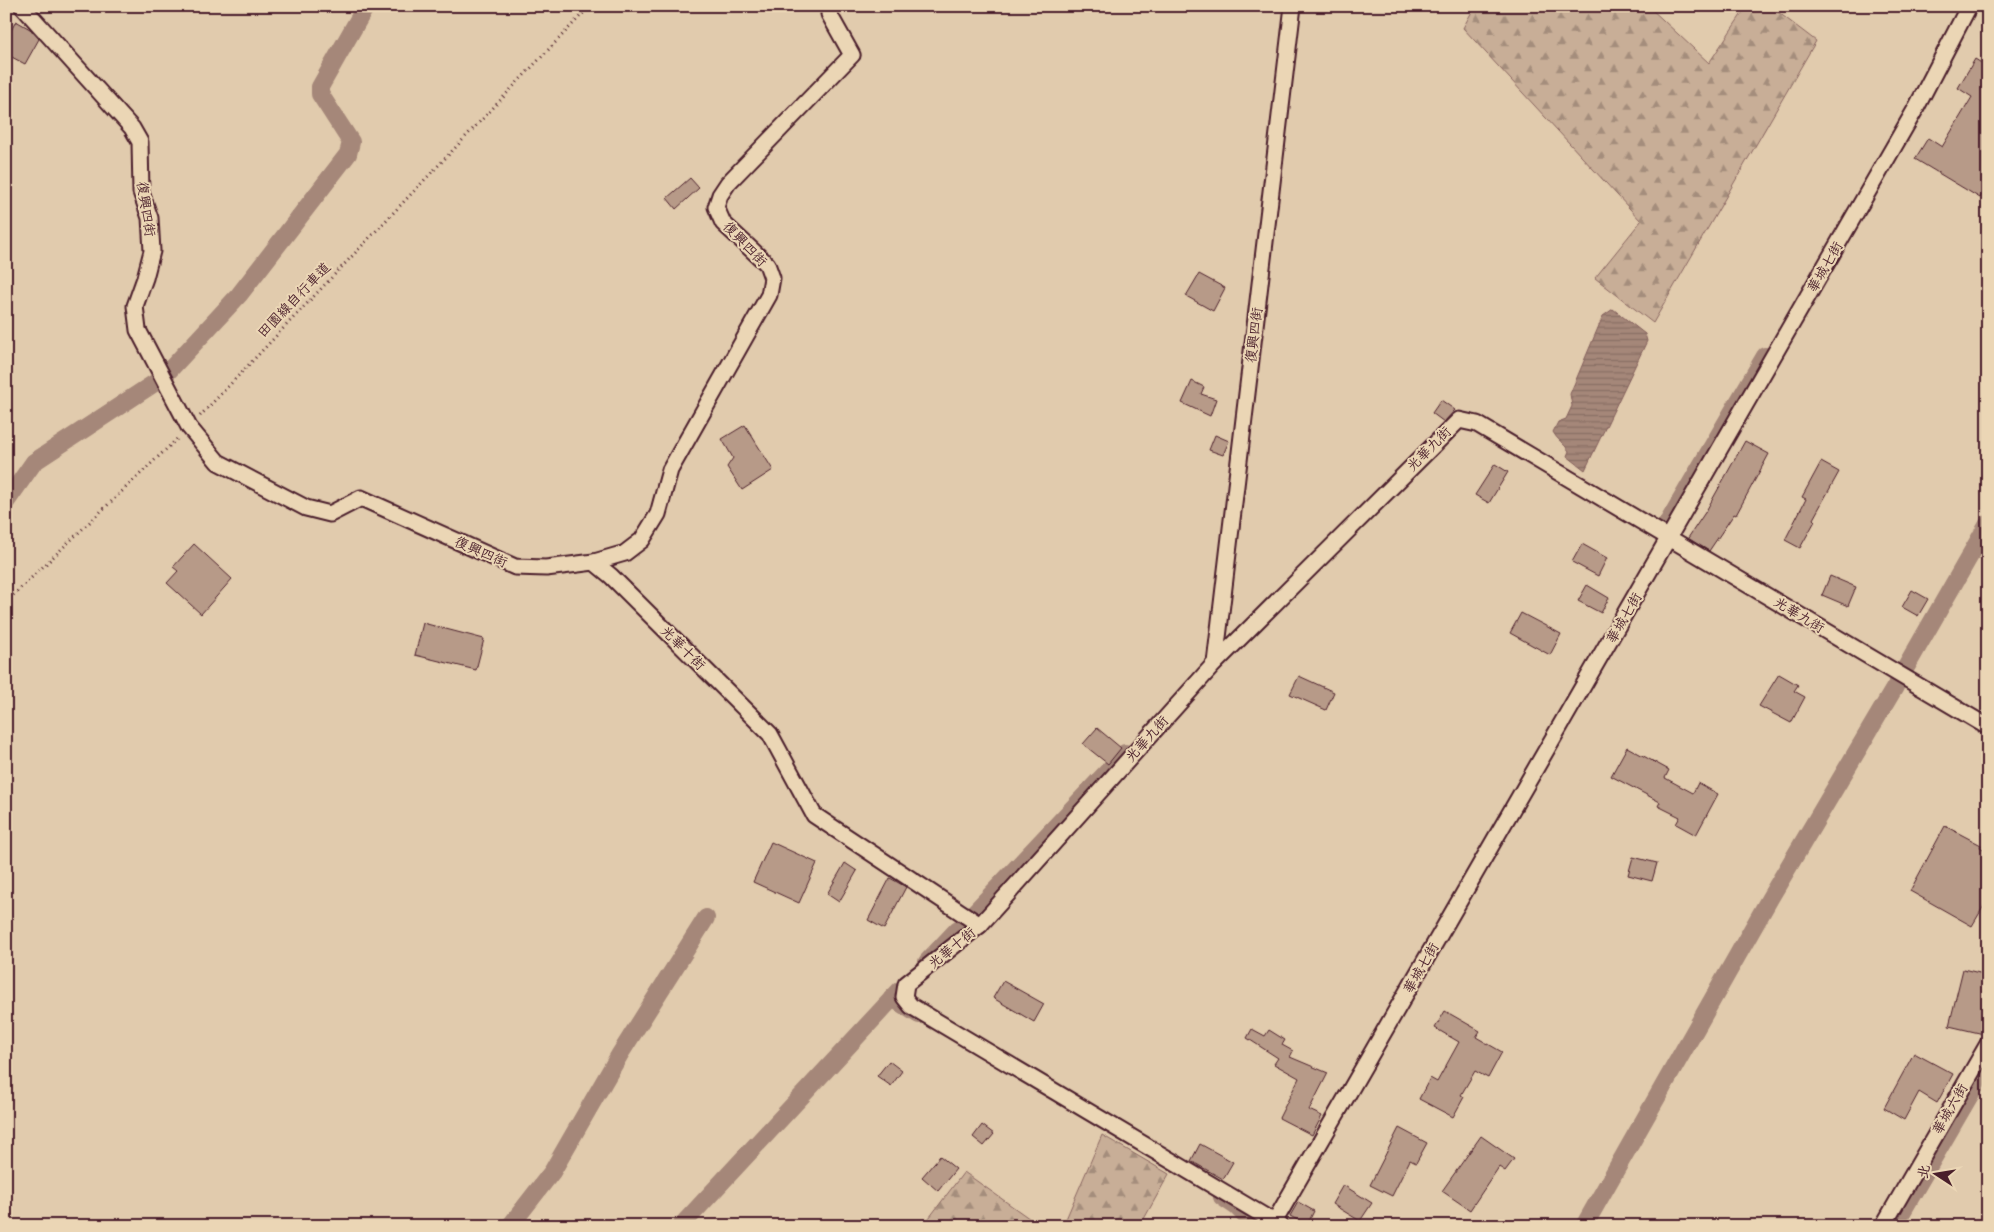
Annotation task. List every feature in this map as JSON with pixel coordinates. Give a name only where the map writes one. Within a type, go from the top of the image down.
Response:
[{"type":"street","name":"復興四街","points":[[22,6],[132,128],[140,142],[141,192],[150,218],[152,251],[135,306],[138,330],[190,427],[218,462],[306,508],[330,514],[361,498],[515,568],[546,568],[594,562],[625,553],[642,540],[658,514],[670,470],[769,295],[772,278],[767,264],[723,223],[716,207],[720,195],[728,183],[852,55],[829,14],[829,6]]},
{"type":"street","name":"復興四街","points":[[1215,663],[1293,6]]},
{"type":"street","name":"華城七街","points":[[1276,1224],[1915,110],[1968,6]]},
{"type":"street","name":"光華九街","points":[[980,925],[1215,663],[1459,420],[1477,424],[1988,727]]},
{"type":"street","name":"光華十街","points":[[594,562],[611,576],[770,734],[814,814],[980,925],[906,984],[904,997],[912,1006],[1276,1224]]},
{"type":"street","name":"華城六街","points":[[1883,1226],[1988,1044]]},
{"type":"path","name":"田園線自行車道","points":[[6,602],[190,427],[590,6]]},
{"type":"green space","points":[[1475,6],[1648,6],[1709,63],[1747,6],[1770,6],[1816,41],[1653,323],[1595,278],[1641,221],[1463,28]]},
{"type":"green space","points":[[1102,1135],[1169,1174],[1140,1226],[1063,1226]]},
{"type":"green space","points":[[964,1172],[1040,1226],[923,1226]]},
{"type":"shaded area","points":[[1613,309],[1645,334],[1647,341],[1585,470],[1567,456],[1569,451],[1553,432],[1558,422],[1566,419],[1572,406],[1570,394],[1603,316]]},
{"type":"building","points":[[16,21],[30,29],[39,39],[25,64],[6,54],[6,40]]},
{"type":"building","points":[[1975,59],[1988,67],[1988,185],[1980,198],[1915,159],[1928,138],[1942,147],[1972,97],[1958,88]]},
{"type":"building","points":[[690,178],[699,188],[676,209],[667,198]]},
{"type":"building","points":[[1199,274],[1225,288],[1213,311],[1186,296]]},
{"type":"building","points":[[1192,381],[1204,387],[1201,394],[1216,399],[1210,416],[1182,403]]},
{"type":"building","points":[[1441,400],[1455,410],[1444,422],[1432,413]]},
{"type":"building","points":[[745,425],[773,470],[742,490],[727,467],[733,458],[722,439]]},
{"type":"building","points":[[1215,435],[1229,441],[1223,455],[1209,450]]},
{"type":"building","points":[[1745,441],[1769,454],[1736,515],[1734,514],[1709,551],[1688,538],[1706,511]]},
{"type":"building","points":[[1821,462],[1839,472],[1813,519],[1815,521],[1800,548],[1785,540],[1806,499],[1802,497]]},
{"type":"building","points":[[1495,464],[1508,472],[1489,503],[1475,495]]},
{"type":"building","points":[[194,544],[232,579],[201,614],[167,583],[178,571],[173,567]]},
{"type":"building","points":[[1582,544],[1607,558],[1598,576],[1572,562]]},
{"type":"building","points":[[1830,576],[1856,587],[1848,606],[1822,595]]},
{"type":"building","points":[[1587,585],[1609,598],[1601,613],[1578,601]]},
{"type":"building","points":[[1912,590],[1928,599],[1918,616],[1902,607]]},
{"type":"building","points":[[1521,613],[1561,634],[1550,655],[1510,633]]},
{"type":"building","points":[[423,623],[484,639],[476,670],[415,655]]},
{"type":"building","points":[[1779,674],[1798,685],[1794,691],[1805,697],[1791,723],[1759,706]]},
{"type":"building","points":[[1299,676],[1334,692],[1326,710],[1290,694]]},
{"type":"building","points":[[1097,728],[1121,748],[1108,764],[1083,744]]},
{"type":"building","points":[[1627,747],[1669,770],[1665,778],[1693,793],[1698,783],[1718,794],[1696,835],[1676,824],[1680,817],[1658,806],[1660,802],[1611,776]]},
{"type":"building","points":[[1945,826],[1981,845],[1980,847],[1988,852],[1988,899],[1972,926],[1910,891]]},
{"type":"building","points":[[771,842],[817,863],[799,903],[753,882]]},
{"type":"building","points":[[1633,857],[1657,863],[1652,881],[1628,875]]},
{"type":"building","points":[[845,863],[857,871],[839,902],[827,894]]},
{"type":"building","points":[[890,878],[906,887],[884,929],[868,920]]},
{"type":"building","points":[[1963,969],[1988,975],[1988,1035],[1949,1026]]},
{"type":"building","points":[[1003,981],[1044,1004],[1034,1022],[993,998]]},
{"type":"building","points":[[1445,1011],[1480,1031],[1476,1037],[1502,1052],[1488,1078],[1475,1071],[1461,1095],[1464,1097],[1453,1117],[1419,1099],[1430,1078],[1437,1082],[1459,1042],[1435,1028]]},
{"type":"building","points":[[1252,1029],[1265,1036],[1269,1030],[1285,1040],[1282,1045],[1293,1051],[1290,1057],[1328,1073],[1309,1110],[1322,1116],[1312,1135],[1279,1118],[1299,1078],[1274,1064],[1278,1058],[1247,1038]]},
{"type":"building","points":[[1914,1053],[1953,1074],[1937,1103],[1919,1092],[1904,1120],[1884,1108]]},
{"type":"building","points":[[889,1061],[902,1071],[891,1086],[877,1076]]},
{"type":"building","points":[[982,1125],[994,1134],[984,1146],[973,1137]]},
{"type":"building","points":[[1399,1128],[1427,1143],[1416,1163],[1410,1160],[1392,1196],[1370,1185]]},
{"type":"building","points":[[1481,1136],[1514,1159],[1505,1171],[1499,1167],[1470,1210],[1442,1191]]},
{"type":"building","points":[[1200,1144],[1233,1162],[1223,1179],[1191,1161]]},
{"type":"building","points":[[940,1156],[956,1169],[938,1191],[922,1177]]},
{"type":"building","points":[[1343,1185],[1372,1203],[1360,1221],[1332,1204]]},
{"type":"building","points":[[1298,1202],[1314,1211],[1307,1225],[1290,1216]]},
{"type":"waterway","points":[[165,375],[239,295],[348,154],[351,142],[320,94],[320,87],[366,6]]},
{"type":"waterway","points":[[1667,524],[1765,356]]},
{"type":"waterway","points":[[6,502],[34,462],[153,384]]},
{"type":"waterway","points":[[1905,669],[1988,524]]},
{"type":"waterway","points":[[1584,1226],[1770,898],[1895,687]]},
{"type":"waterway","points":[[971,916],[1125,753]]},
{"type":"waterway","points":[[510,1226],[552,1172],[620,1054],[706,918]]},
{"type":"waterway","points":[[927,962],[958,929]]},
{"type":"waterway","points":[[681,1226],[900,990]]},
{"type":"waterway","points":[[892,998],[919,1015]]},
{"type":"waterway","points":[[1894,1226],[1988,1064]]},
{"type":"waterway","points":[[1222,1197],[1237,1207],[1255,1226]]}]
